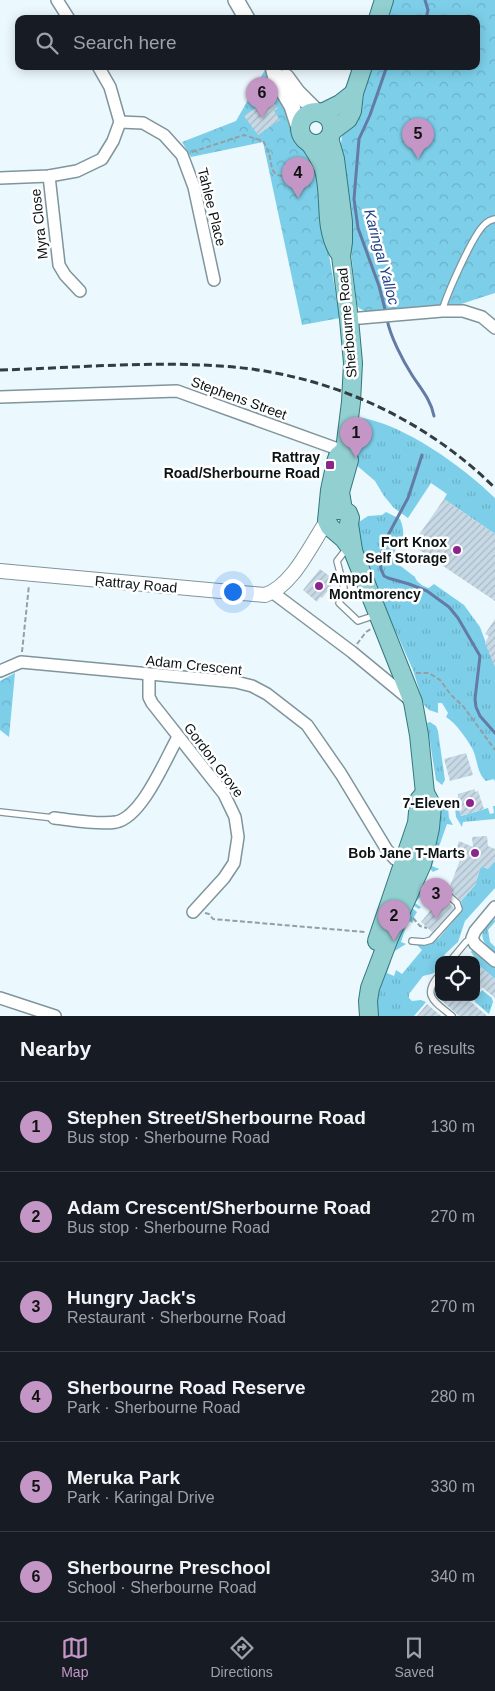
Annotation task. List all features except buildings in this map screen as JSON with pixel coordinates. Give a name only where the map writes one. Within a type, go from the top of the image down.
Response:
[{"type":"main road","points":[[236,0],[245,15]]},
{"type":"main road","points":[[379,15],[384,0]]},
{"type":"main road","name":"Sherbourne Road","points":[[275,70],[276,79],[292,106],[305,137],[319,157],[325,172],[330,225],[335,245],[341,256]]},
{"type":"main road","name":"Sherbourne Road","points":[[278,70],[319,113],[329,119],[343,222],[341,256],[350,319],[353,373],[345,450],[349,460],[340,492],[336,522],[351,548],[413,702],[419,735],[425,793],[431,802],[432,814],[425,854],[419,873],[389,938],[370,988],[368,1001],[369,1016]]},
{"type":"main road","points":[[354,93],[340,104],[304,117],[300,126],[305,137],[320,144],[348,118],[354,103],[354,93],[362,70]]},
{"type":"main road","name":"Sherbourne Road","points":[[357,1016],[359,994],[417,823],[419,800],[425,793]]},
{"type":"street","points":[[57,0],[66,15]]},
{"type":"street","points":[[0,178],[49,176],[77,171],[102,159],[113,141],[120,122],[110,87],[100,70]]},
{"type":"street","name":"Tahlee Place","points":[[120,122],[143,123],[164,135],[182,155],[194,187],[214,280]]},
{"type":"street","name":"Myra Close","points":[[49,176],[59,265],[64,275],[80,291]]},
{"type":"street","points":[[350,319],[463,311],[475,314],[495,328]]},
{"type":"street","name":"Stephens Street","points":[[0,397],[177,391],[345,450]]},
{"type":"street","points":[[336,522],[319,544],[311,548],[284,582],[272,592],[352,652],[413,702]]},
{"type":"street","name":"Rattray Road","points":[[0,571],[251,595],[265,595],[272,592]]},
{"type":"street","points":[[0,672],[21,662]]},
{"type":"street","name":"Adam Crescent","points":[[21,662],[236,682],[252,686],[266,694],[311,730],[387,850],[403,865],[419,873]]},
{"type":"street","name":"Gordon Grove","points":[[149,675],[149,697],[178,737],[224,794],[235,817],[238,837],[236,858],[230,871],[193,912]]},
{"type":"street","points":[[54,817],[108,823],[125,820],[144,800],[178,737]]},
{"type":"street","points":[[495,907],[475,931],[472,938],[475,944],[495,961]]},
{"type":"street","points":[[0,998],[54,1016]]},
{"type":"lane","points":[[442,311],[476,236],[485,224],[495,219]]},
{"type":"lane","points":[[351,548],[337,561],[344,588],[339,603],[358,621],[379,618]]},
{"type":"lane","points":[[0,812],[54,817]]},
{"type":"lane","points":[[412,941],[424,942],[431,940],[459,909],[457,903],[439,887]]},
{"type":"lane","points":[[454,956],[472,938]]},
{"type":"lane","points":[[435,980],[432,983],[430,992],[434,1001],[452,1016]]},
{"type":"path","points":[[182,155],[244,135],[263,141],[270,156],[272,170],[277,175],[284,176]]},
{"type":"path","points":[[21,662],[30,574]]},
{"type":"path","points":[[352,652],[379,618]]},
{"type":"path","points":[[416,673],[429,674],[440,680],[465,709],[495,750]]},
{"type":"path","points":[[193,912],[209,914],[213,919],[380,933]]},
{"type":"path","points":[[407,915],[420,926],[428,928]]},
{"type":"green space","points":[[391,0],[495,0],[495,293],[455,306],[366,312],[357,305],[340,156],[342,134],[360,109],[371,70],[480,70],[480,15],[386,15]]},
{"type":"green space","points":[[265,70],[267,70],[282,94],[297,139],[315,162],[340,318],[302,325],[263,142],[191,157],[182,142],[236,121]]},
{"type":"green space","points":[[358,417],[376,421],[413,437],[449,460],[482,486],[495,498],[495,534],[444,499],[447,494],[431,483],[408,518],[394,508],[375,481],[354,463]]},
{"type":"green space","points":[[386,512],[400,519],[403,529],[402,539],[393,557],[394,561],[423,585],[429,588],[434,584],[464,605],[480,627],[491,657],[495,660],[495,782],[494,779],[486,781],[483,777],[472,748],[464,735],[446,717],[448,713],[442,703],[438,703],[438,713],[429,710],[424,705],[413,670],[366,565],[360,547],[356,524],[368,516],[382,515]]},
{"type":"green space","points":[[15,673],[9,737],[0,730],[0,681]]},
{"type":"green space","points":[[430,722],[436,726],[438,731],[445,780],[442,785],[436,780],[427,723]]},
{"type":"green space","points":[[447,798],[449,818],[453,825],[447,824],[432,866],[439,869],[433,872],[429,868],[438,802]]},
{"type":"green space","points":[[454,798],[456,798],[461,816],[488,808],[490,814],[494,813],[493,806],[495,806],[495,819],[463,822],[462,827],[456,817]]},
{"type":"green space","points":[[495,861],[495,888],[465,921],[458,942],[444,956],[435,956],[435,972],[423,976],[409,994],[409,998],[412,1001],[421,1000],[426,1002],[414,1016],[374,1016],[373,1006],[386,964],[391,961],[387,973],[394,976],[396,970],[402,974],[422,950],[417,945],[432,943],[439,938],[460,913],[461,901],[475,885],[481,866],[488,869]]},
{"type":"green space","points":[[429,888],[433,890],[432,893],[427,889],[415,903],[421,907],[419,909],[414,906],[412,908],[417,912],[413,923],[408,921],[401,942],[406,944],[393,952],[415,894],[419,890]]},
{"type":"green space","points":[[495,919],[495,922],[488,930],[490,942],[495,947],[495,954],[486,945],[482,934],[485,926]]},
{"type":"green space","points":[[473,948],[495,968],[495,979],[480,966],[480,956],[474,956],[471,952]]},
{"type":"green space","points":[[482,990],[492,998],[493,1002],[489,1014],[475,1002],[480,1001],[480,992]]},
{"type":"waterway","name":"Karingal Yalloc","points":[[425,0],[428,10],[427,15]]},
{"type":"waterway","name":"Karingal Yalloc","points":[[386,70],[370,115],[359,139],[354,199],[358,228],[379,286],[386,313]]},
{"type":"waterway","name":"Karingal Yalloc","points":[[387,319],[397,348],[428,400],[434,416]]},
{"type":"waterway","name":"Karingal Yalloc","points":[[422,455],[408,498],[386,539],[380,559],[381,569],[384,576],[388,578],[427,591],[449,607],[458,618],[480,656],[475,699],[476,707],[480,716],[495,733]]},
{"type":"railway","points":[[0,370],[193,365],[258,370],[296,377],[333,388],[369,402],[403,419],[436,439],[495,488]]},
{"type":"place","name":"Sherbourne Preschool","points":[[262,118]]},
{"type":"place","name":"Meruka Park","points":[[418,159]]},
{"type":"place","name":"Sherbourne Road Reserve","points":[[298,198]]},
{"type":"place","name":"Stephen Street/Sherbourne Road","points":[[356,458]]},
{"type":"place","name":"Rattray Road/Sherbourne Road","points":[[330,465]]},
{"type":"place","name":"Fort Knox Self Storage","points":[[457,550]]},
{"type":"place","name":"Ampol Montmorency","points":[[319,586]]},
{"type":"place","name":"7-Eleven","points":[[470,803]]},
{"type":"place","name":"Bob Jane T-Marts","points":[[475,853]]},
{"type":"place","name":"Hungry Jack's","points":[[436,919]]},
{"type":"place","name":"Adam Crescent/Sherbourne Road","points":[[394,941]]}]
